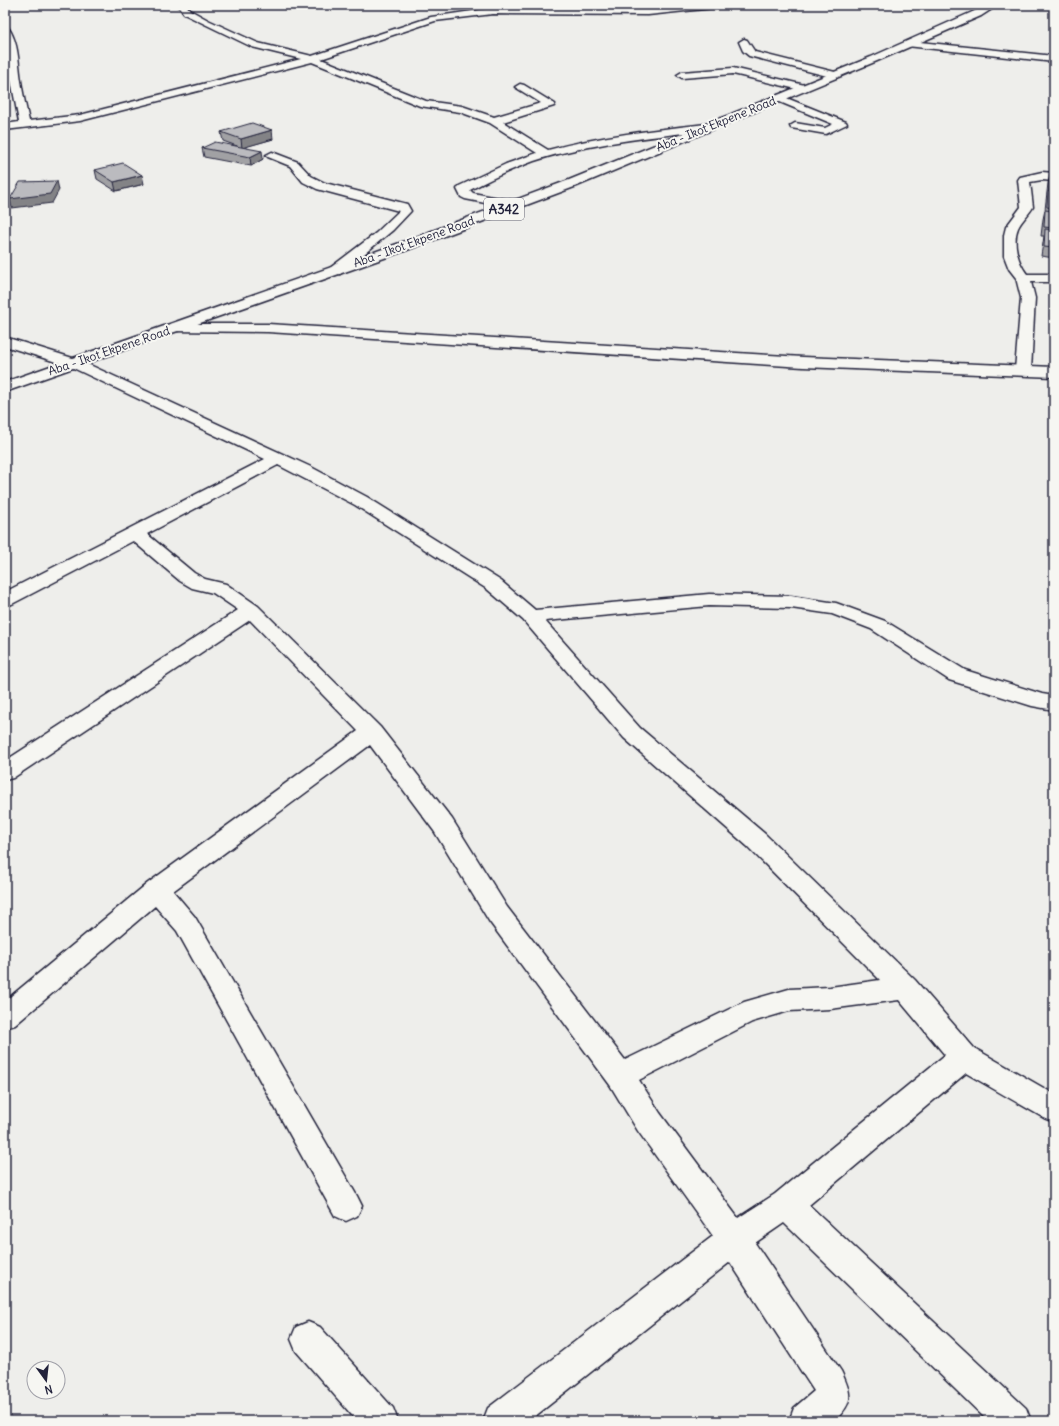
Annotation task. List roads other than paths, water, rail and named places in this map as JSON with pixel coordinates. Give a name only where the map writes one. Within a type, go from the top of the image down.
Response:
[{"type":"main road","points":[[182,5],[187,12],[240,39],[256,45],[312,59],[335,67],[424,104],[462,109],[494,121],[546,154]]},
{"type":"main road","points":[[5,127],[80,118],[312,59],[407,27],[464,14],[493,11],[648,12],[714,5]]},
{"type":"main road","name":"Aba - Ikot Ekpene Road","points":[[5,387],[335,271],[515,205],[805,88],[910,44],[994,5]]},
{"type":"main road","points":[[5,29],[14,53],[14,72],[21,126]]},
{"type":"main road","points":[[744,42],[748,51],[752,54],[835,75]]},
{"type":"main road","points":[[910,44],[1054,59]]},
{"type":"main road","points":[[682,75],[733,71],[805,88]]},
{"type":"main road","points":[[494,121],[550,104],[520,88]]},
{"type":"main road","points":[[780,98],[842,124],[826,131],[795,126]]},
{"type":"main road","points":[[5,132],[21,126]]},
{"type":"main road","points":[[515,205],[470,196],[465,194],[463,188],[510,166],[546,154],[633,136],[706,127]]},
{"type":"main road","points":[[272,155],[294,164],[307,179],[321,186],[403,207],[405,211],[391,228],[366,245],[335,271]]},
{"type":"main road","points":[[1024,370],[1028,298],[1023,278],[1016,269],[1011,256],[1010,235],[1012,227],[1027,207],[1024,180],[1042,176],[1054,177]]},
{"type":"main road","points":[[1023,278],[1054,278]]},
{"type":"main road","points":[[175,328],[268,328],[803,362],[1054,372]]},
{"type":"main road","points":[[5,341],[74,363],[279,458],[374,509],[494,585],[530,616],[632,733],[756,840],[905,988],[964,1057],[1054,1109]]},
{"type":"main road","points":[[5,600],[279,458]]},
{"type":"main road","points":[[135,533],[188,577],[199,584],[219,588],[251,610],[372,732],[443,825],[498,914],[620,1076],[649,1122],[734,1239],[829,1383],[833,1392],[831,1400],[807,1421]]},
{"type":"main road","points":[[530,616],[709,600],[791,602],[836,609],[878,625],[957,675],[1040,701],[1054,703]]},
{"type":"main road","points":[[5,772],[251,610]]},
{"type":"main road","points":[[5,1017],[157,890],[372,732]]},
{"type":"main road","points":[[157,890],[186,924],[346,1206]]},
{"type":"main road","points":[[620,1076],[744,1013],[789,1000],[830,998],[905,988]]},
{"type":"main road","points":[[501,1421],[734,1239],[786,1204],[964,1057]]},
{"type":"main road","points":[[786,1204],[1013,1421]]},
{"type":"main road","points":[[308,1339],[380,1421]]}]
